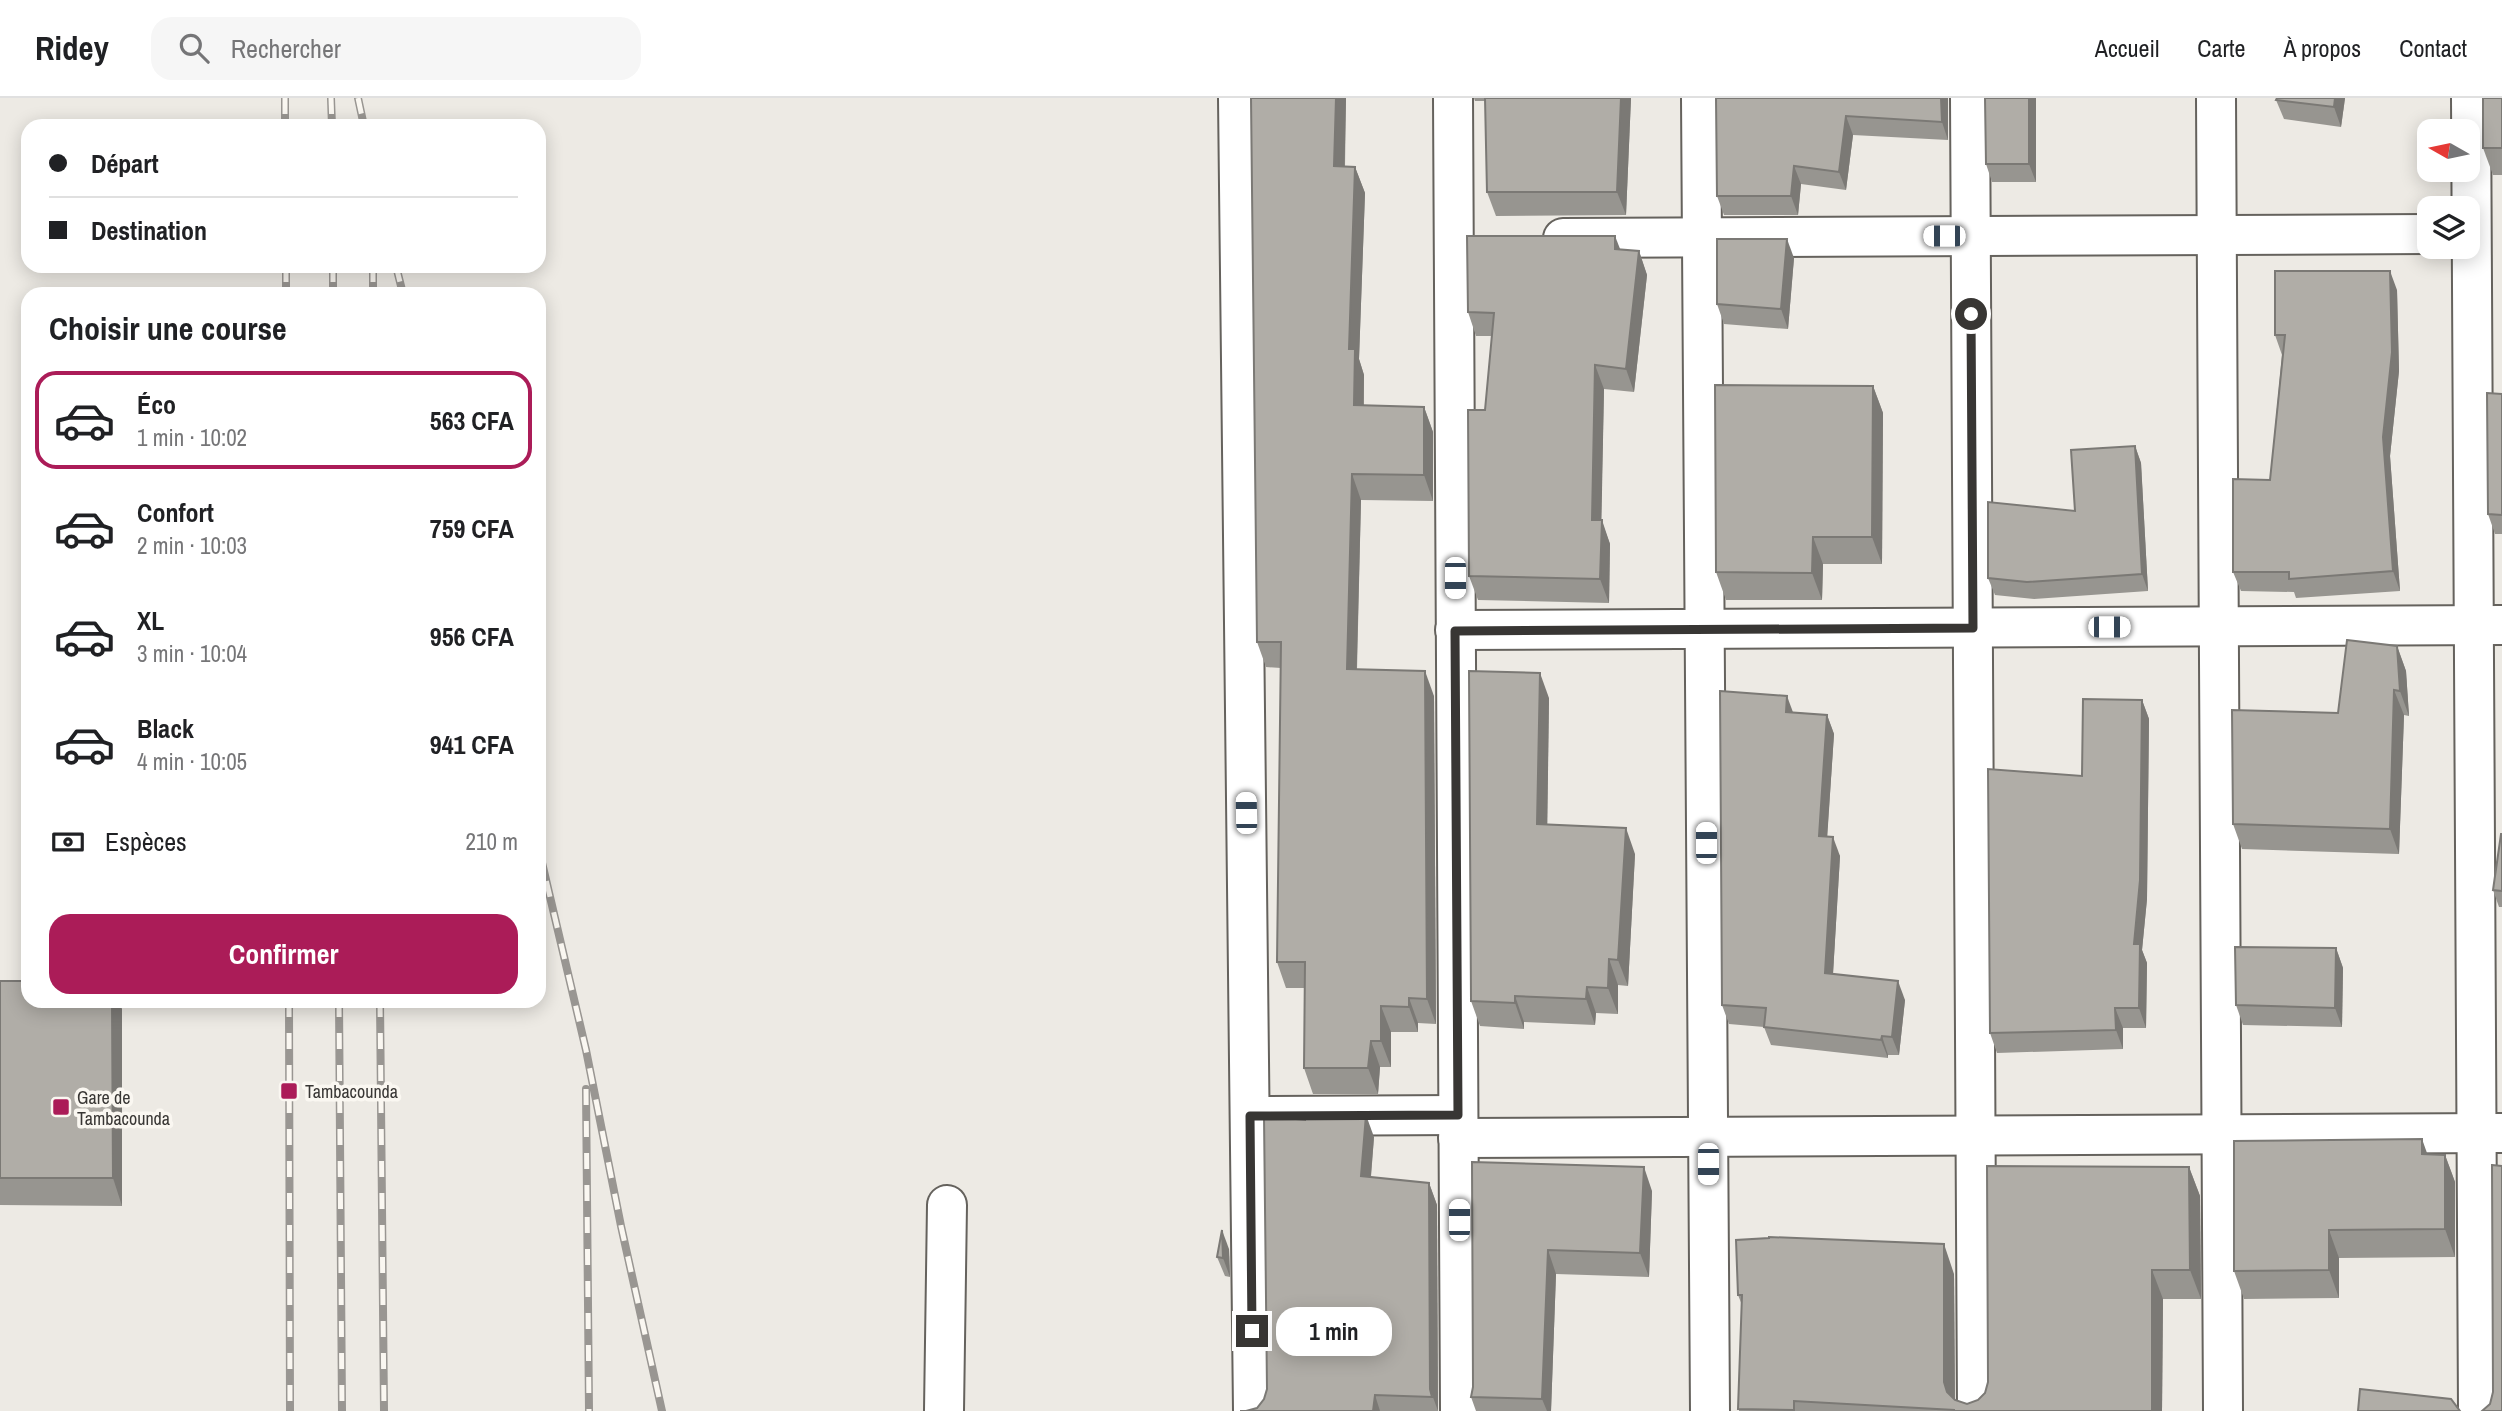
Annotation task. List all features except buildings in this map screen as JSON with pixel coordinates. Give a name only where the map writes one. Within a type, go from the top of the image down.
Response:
[{"type":"street","points":[[1238,98],[1254,1411]]},
{"type":"street","points":[[1452,98],[1460,1411]]},
{"type":"street","points":[[1701,98],[1710,1411]]},
{"type":"street","points":[[1970,98],[1977,1411]]},
{"type":"street","points":[[2216,98],[2223,1411]]},
{"type":"street","points":[[2471,98],[2477,196]]},
{"type":"street","points":[[1454,239],[2417,234]]},
{"type":"street","points":[[2478,1411],[2489,1133],[2488,626],[2480,234]]},
{"type":"street","points":[[1455,631],[2488,626]]},
{"type":"street","points":[[1250,1116],[1708,1137],[2489,1133]]},
{"type":"street","points":[[944,1411],[947,1205]]},
{"type":"railway","points":[[285,98],[285,119]]},
{"type":"railway","points":[[331,98],[332,119]]},
{"type":"railway","points":[[358,98],[362,119]]},
{"type":"railway","points":[[286,273],[286,287]]},
{"type":"railway","points":[[333,273],[333,287]]},
{"type":"railway","points":[[373,273],[373,287]]},
{"type":"railway","points":[[398,273],[401,287]]},
{"type":"railway","points":[[546,880],[586,1050],[662,1411]]},
{"type":"railway","points":[[289,1008],[290,1411]]},
{"type":"railway","points":[[339,1008],[342,1411]]},
{"type":"railway","points":[[380,1008],[384,1411]]},
{"type":"railway","points":[[586,1089],[589,1411]]},
{"type":"place","name":"Tambacounda","points":[[289,1091]]},
{"type":"place","name":"Gare de Tambacounda","points":[[61,1107]]},
{"type":"route","points":[[1252,1331],[1250,1116],[1458,1115],[1455,631],[1973,628],[1971,314]]}]
